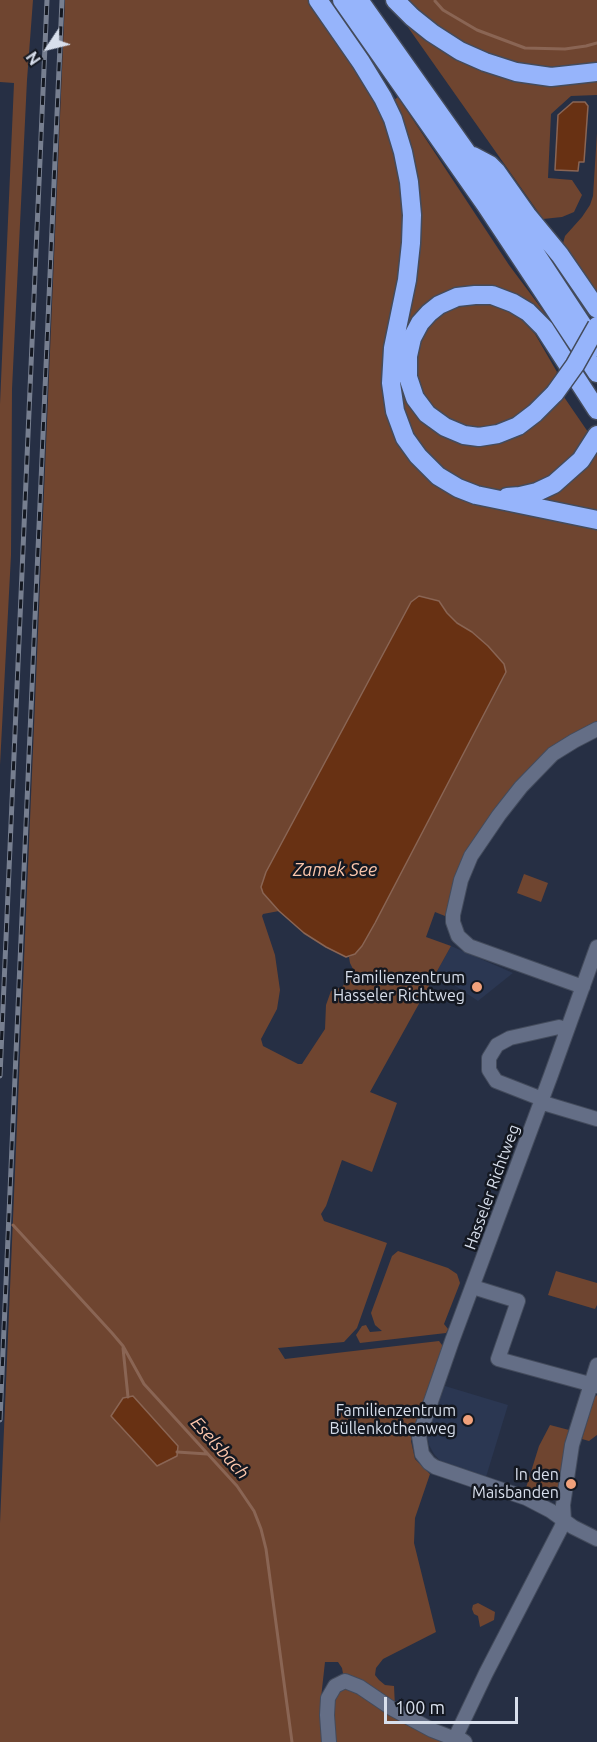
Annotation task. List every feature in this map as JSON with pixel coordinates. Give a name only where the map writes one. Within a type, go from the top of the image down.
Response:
[{"type":"highway","points":[[318,0],[364,66],[382,98],[396,130],[409,182],[412,215],[411,243],[407,280],[393,348],[391,383],[395,411],[405,438],[418,456],[438,476],[458,488],[476,495],[597,520]]},
{"type":"highway","points":[[342,0],[478,195],[597,373]]},
{"type":"highway","points":[[359,0],[550,274],[597,347]]},
{"type":"highway","points":[[395,0],[432,33],[460,51],[485,62],[516,72],[550,77],[597,72]]},
{"type":"highway","points":[[466,152],[490,165],[496,171],[526,215],[560,255],[597,309]]},
{"type":"highway","points":[[597,326],[575,365],[555,393],[518,426],[498,434],[479,437],[464,435],[445,427],[427,414],[415,398],[408,377],[408,356],[412,338],[420,323],[429,313],[439,305],[457,297],[492,295],[528,312],[544,328],[597,410]]},
{"type":"highway","points":[[494,498],[520,496],[537,492],[554,484],[581,460],[594,441]]},
{"type":"street","points":[[583,987],[469,946],[458,936],[453,915],[461,880],[471,856],[499,814],[553,754],[597,729]]},
{"type":"street","name":"Hasseler Richtweg","points":[[564,1520],[526,1498],[435,1467],[426,1460],[420,1448],[419,1436],[597,947]]},
{"type":"street","points":[[566,1030],[559,1027],[510,1038],[497,1045],[489,1058],[489,1070],[496,1081],[541,1100],[597,1119]]},
{"type":"street","points":[[473,1287],[518,1301],[498,1359],[594,1385]]},
{"type":"street","points":[[329,1742],[328,1698],[335,1686],[345,1681],[360,1687],[391,1708],[432,1730],[460,1739],[486,1673],[564,1520],[563,1505],[572,1445],[594,1385],[597,1365]]},
{"type":"street","points":[[564,1520],[597,1539]]},
{"type":"shaded area","points":[[0,0],[33,0],[12,389],[11,555],[0,765],[0,404],[14,83],[0,82]]},
{"type":"shaded area","points":[[65,0],[310,0],[382,109],[398,97],[509,265],[547,316],[597,392],[597,399],[545,319],[507,308],[535,334],[557,372],[553,381],[588,432],[597,436],[597,728],[575,738],[495,817],[450,918],[435,912],[426,937],[451,946],[370,1092],[397,1103],[372,1172],[342,1160],[321,1214],[324,1221],[387,1243],[357,1328],[344,1342],[278,1348],[285,1359],[439,1341],[445,1349],[411,1441],[415,1459],[430,1474],[415,1518],[414,1543],[436,1632],[383,1659],[376,1668],[375,1675],[379,1680],[385,1685],[394,1686],[395,1707],[344,1679],[338,1662],[325,1662],[320,1707],[327,1742],[0,1742],[0,1523]],"holes":[[[419,596],[439,601],[457,623],[488,646],[504,664],[505,675],[362,946],[349,957],[354,971],[342,987],[331,991],[326,1005],[325,1029],[302,1064],[298,1064],[263,1046],[261,1039],[277,1009],[280,990],[275,955],[262,916],[279,911],[262,891],[263,880],[411,602]]]},
{"type":"shaded area","points":[[408,0],[597,0],[597,66],[560,68],[499,59],[457,40],[422,15]]},
{"type":"shaded area","points":[[405,23],[464,58],[597,78],[597,95],[571,96],[551,114],[548,178],[572,180],[582,195],[574,212],[562,217],[543,219]]},
{"type":"shaded area","points":[[597,133],[597,300],[562,247],[565,236],[582,217],[593,196]]},
{"type":"shaded area","points":[[524,874],[548,883],[541,902],[517,893]]},
{"type":"shaded area","name":"Familienzentrum Hasseler Richtweg","points":[[451,946],[513,973],[478,1001],[436,973]]},
{"type":"shaded area","points":[[398,1251],[448,1268],[457,1274],[460,1283],[444,1324],[448,1329],[446,1333],[360,1343],[356,1335],[362,1326],[366,1325],[370,1332],[382,1331],[375,1325],[371,1313],[392,1256]]},
{"type":"shaded area","points":[[556,1271],[597,1283],[595,1309],[548,1295]]},
{"type":"shaded area","name":"Familienzentrum Büllenkothenweg","points":[[445,1386],[508,1405],[486,1477],[442,1463],[429,1445],[427,1435]]},
{"type":"shaded area","points":[[597,1395],[597,1435],[589,1441],[582,1439],[594,1398]]},
{"type":"shaded area","points":[[550,1425],[569,1430],[557,1497],[548,1500],[525,1491],[539,1446]]},
{"type":"shaded area","points":[[478,1603],[495,1612],[494,1620],[480,1627],[478,1616],[472,1609],[473,1605]]},
{"type":"shaded area","points":[[345,1684],[450,1742],[331,1742],[329,1703]]},
{"type":"water","points":[[573,102],[585,102],[588,106],[584,162],[579,162],[578,171],[555,170],[558,115]]},
{"type":"water","name":"Zamek See","points":[[419,596],[439,601],[457,623],[488,646],[504,664],[506,672],[375,923],[362,946],[355,954],[346,957],[304,933],[279,911],[263,893],[261,887],[266,872],[411,602]]},
{"type":"water","points":[[133,1396],[178,1446],[177,1456],[157,1466],[111,1416],[123,1398]]},
{"type":"waterway","points":[[435,1],[443,10],[477,30],[525,48],[565,49],[597,43]]},
{"type":"waterway","name":"Eselsbach","points":[[13,1225],[123,1346],[144,1384],[237,1486],[254,1511],[266,1549],[292,1742]]},
{"type":"waterway","points":[[123,1348],[128,1397]]},
{"type":"waterway","points":[[177,1452],[207,1454]]},
{"type":"railway","points":[[0,1076],[47,0]]},
{"type":"railway","points":[[0,1420],[62,0]]},
{"type":"place","name":"Familienzentrum Hasseler Richtweg","points":[[477,987]]},
{"type":"place","name":"Familienzentrum Büllenkothenweg","points":[[468,1420]]},
{"type":"place","name":"In den Maisbanden","points":[[571,1484]]}]
